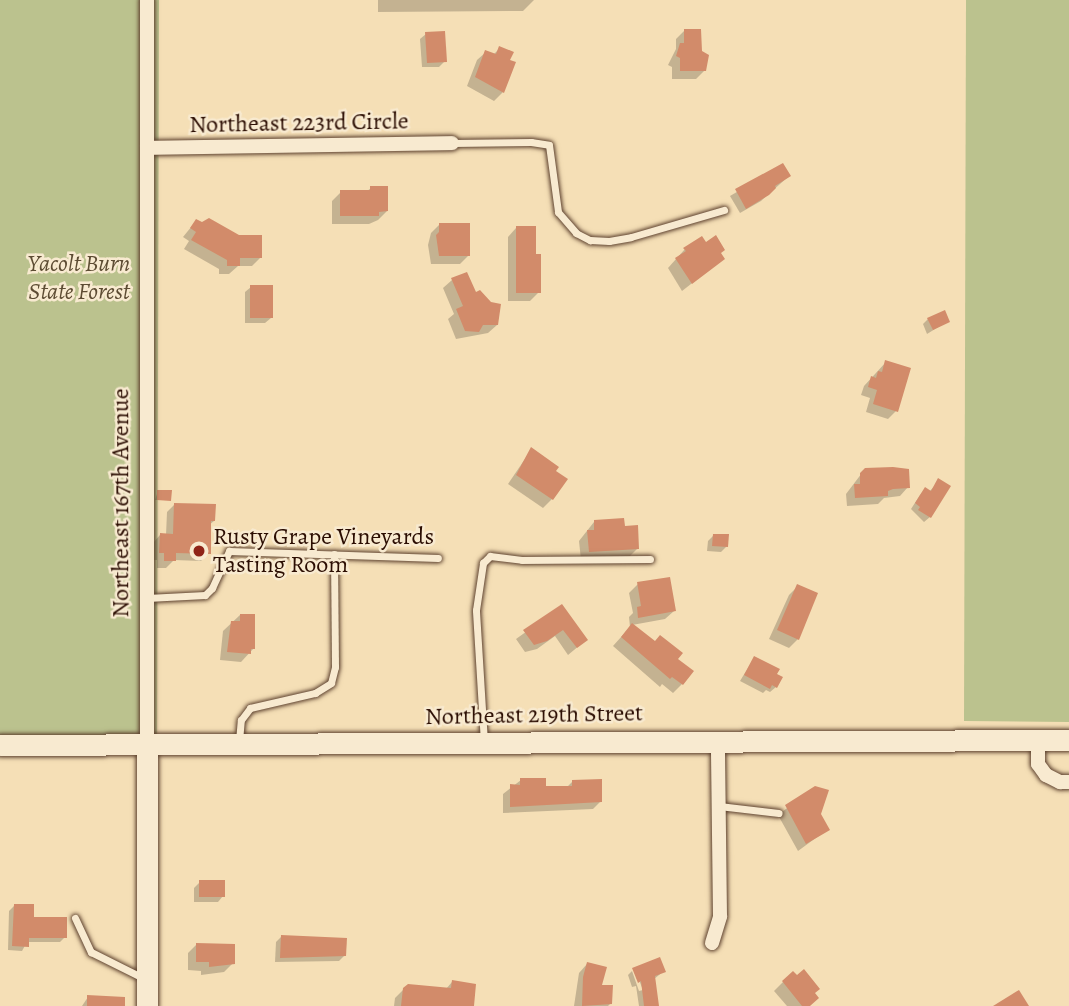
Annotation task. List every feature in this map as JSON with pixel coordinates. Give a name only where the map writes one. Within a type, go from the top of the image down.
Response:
[{"type":"street","name":"Northeast 167th Avenue","points":[[147,0],[147,1006]]},
{"type":"street","name":"Northeast 223rd Circle","points":[[148,148],[452,143]]},
{"type":"street","points":[[712,943],[720,916],[718,740]]},
{"type":"street","points":[[1038,740],[1038,764],[1046,775],[1060,782],[1069,782]]},
{"type":"street","name":"Northeast 219th Street","points":[[0,745],[1069,740]]},
{"type":"lane","points":[[452,143],[531,142],[548,145],[558,212],[576,233],[590,240],[608,241],[631,237],[724,210]]},
{"type":"lane","points":[[148,598],[205,595],[212,588],[229,551],[438,558]]},
{"type":"lane","points":[[239,744],[241,720],[250,708],[315,694],[331,682],[335,667],[334,554]]},
{"type":"lane","points":[[484,742],[476,610],[483,563],[490,556],[522,560],[650,559]]},
{"type":"lane","points":[[719,806],[779,813]]},
{"type":"lane","points":[[75,918],[91,952],[122,971],[147,980]]},
{"type":"green space","name":"Yacolt Burn State Forest","points":[[0,0],[159,0],[157,754],[0,756]]},
{"type":"green space","points":[[966,0],[1069,0],[1069,722],[964,721]]},
{"type":"building","points":[[684,29],[701,29],[702,51],[709,55],[706,71],[680,71],[680,58],[676,56],[680,43],[684,43]]},
{"type":"building","points":[[445,31],[447,62],[427,63],[425,32]]},
{"type":"building","points":[[499,46],[514,52],[510,60],[516,62],[504,93],[475,77],[485,50],[496,54]]},
{"type":"building","points":[[783,163],[791,176],[775,186],[769,195],[746,209],[735,189]]},
{"type":"building","points":[[370,186],[388,186],[388,211],[379,212],[379,216],[340,216],[340,190],[370,190]]},
{"type":"building","points":[[209,218],[239,235],[262,235],[262,258],[240,258],[240,266],[227,266],[227,260],[191,240],[196,232],[190,228],[196,219],[202,222]]},
{"type":"building","points":[[439,223],[470,223],[470,256],[439,256],[436,235],[439,232]]},
{"type":"building","points":[[516,226],[536,226],[536,254],[541,254],[541,293],[516,293]]},
{"type":"building","points":[[716,235],[725,250],[721,253],[725,259],[692,284],[675,258],[686,251],[683,248],[702,236],[706,242]]},
{"type":"building","points":[[467,272],[476,292],[480,290],[491,302],[501,304],[498,325],[483,325],[479,332],[465,331],[456,309],[463,306],[451,278]]},
{"type":"building","points":[[250,285],[273,285],[273,318],[250,318]]},
{"type":"building","points":[[945,310],[950,322],[933,330],[927,318]]},
{"type":"building","points":[[885,360],[911,368],[898,412],[873,404],[877,390],[868,387],[871,376],[876,378],[878,371],[882,372]]},
{"type":"building","points":[[531,447],[559,467],[556,471],[568,479],[553,500],[516,475]]},
{"type":"building","points":[[865,468],[909,469],[910,488],[893,489],[888,491],[888,496],[855,498],[854,484],[860,484],[860,473]]},
{"type":"building","points":[[938,478],[951,486],[931,518],[918,510],[920,507],[915,503],[925,487],[931,491]]},
{"type":"building","points":[[157,490],[172,490],[171,501],[157,500]]},
{"type":"building","points":[[174,503],[216,504],[215,521],[211,521],[211,554],[176,553],[176,561],[164,561],[164,553],[159,553],[160,533],[173,534]]},
{"type":"building","points":[[624,518],[625,526],[638,525],[639,549],[589,552],[587,530],[594,530],[594,520]]},
{"type":"building","points":[[713,534],[729,534],[728,547],[712,546]]},
{"type":"building","points":[[670,577],[676,611],[638,618],[637,607],[641,606],[637,582]]},
{"type":"building","points":[[797,584],[818,593],[799,640],[777,630]]},
{"type":"building","points":[[562,604],[588,640],[577,648],[563,630],[547,641],[534,645],[523,630]]},
{"type":"building","points":[[240,614],[255,614],[255,649],[251,649],[251,654],[227,652],[231,621],[240,621]]},
{"type":"building","points":[[632,623],[655,641],[660,635],[683,653],[678,659],[694,671],[683,685],[672,677],[670,679],[621,637]]},
{"type":"building","points":[[754,656],[780,669],[777,674],[783,677],[777,688],[772,685],[770,689],[744,675]]},
{"type":"building","points":[[520,778],[546,778],[546,786],[572,786],[572,780],[602,779],[602,802],[510,807],[510,784],[520,785]]},
{"type":"building","points":[[815,786],[829,790],[821,814],[830,830],[806,844],[785,805]]},
{"type":"building","points":[[199,880],[225,880],[225,897],[199,897]]},
{"type":"building","points":[[14,904],[34,904],[34,917],[67,917],[67,938],[29,938],[29,947],[12,946]]},
{"type":"building","points":[[281,935],[347,938],[346,956],[280,958]]},
{"type":"building","points":[[196,943],[235,944],[235,964],[209,967],[209,962],[196,962]]},
{"type":"building","points":[[660,957],[666,972],[655,976],[659,1006],[644,1006],[641,981],[638,983],[632,968]]},
{"type":"building","points":[[587,962],[607,967],[602,985],[613,985],[612,1004],[582,1006],[583,977]]},
{"type":"building","points":[[804,969],[820,989],[815,993],[819,998],[810,1006],[802,1006],[782,981],[793,971],[797,975]]},
{"type":"building","points":[[452,980],[476,984],[474,1006],[401,1006],[403,988],[408,984],[451,988]]},
{"type":"building","points":[[1019,990],[1029,1006],[993,1006]]},
{"type":"building","points":[[87,995],[125,997],[125,1006],[87,1006]]},
{"type":"place","name":"Rusty Grape Vineyards Tasting Room","points":[[199,551]]}]
